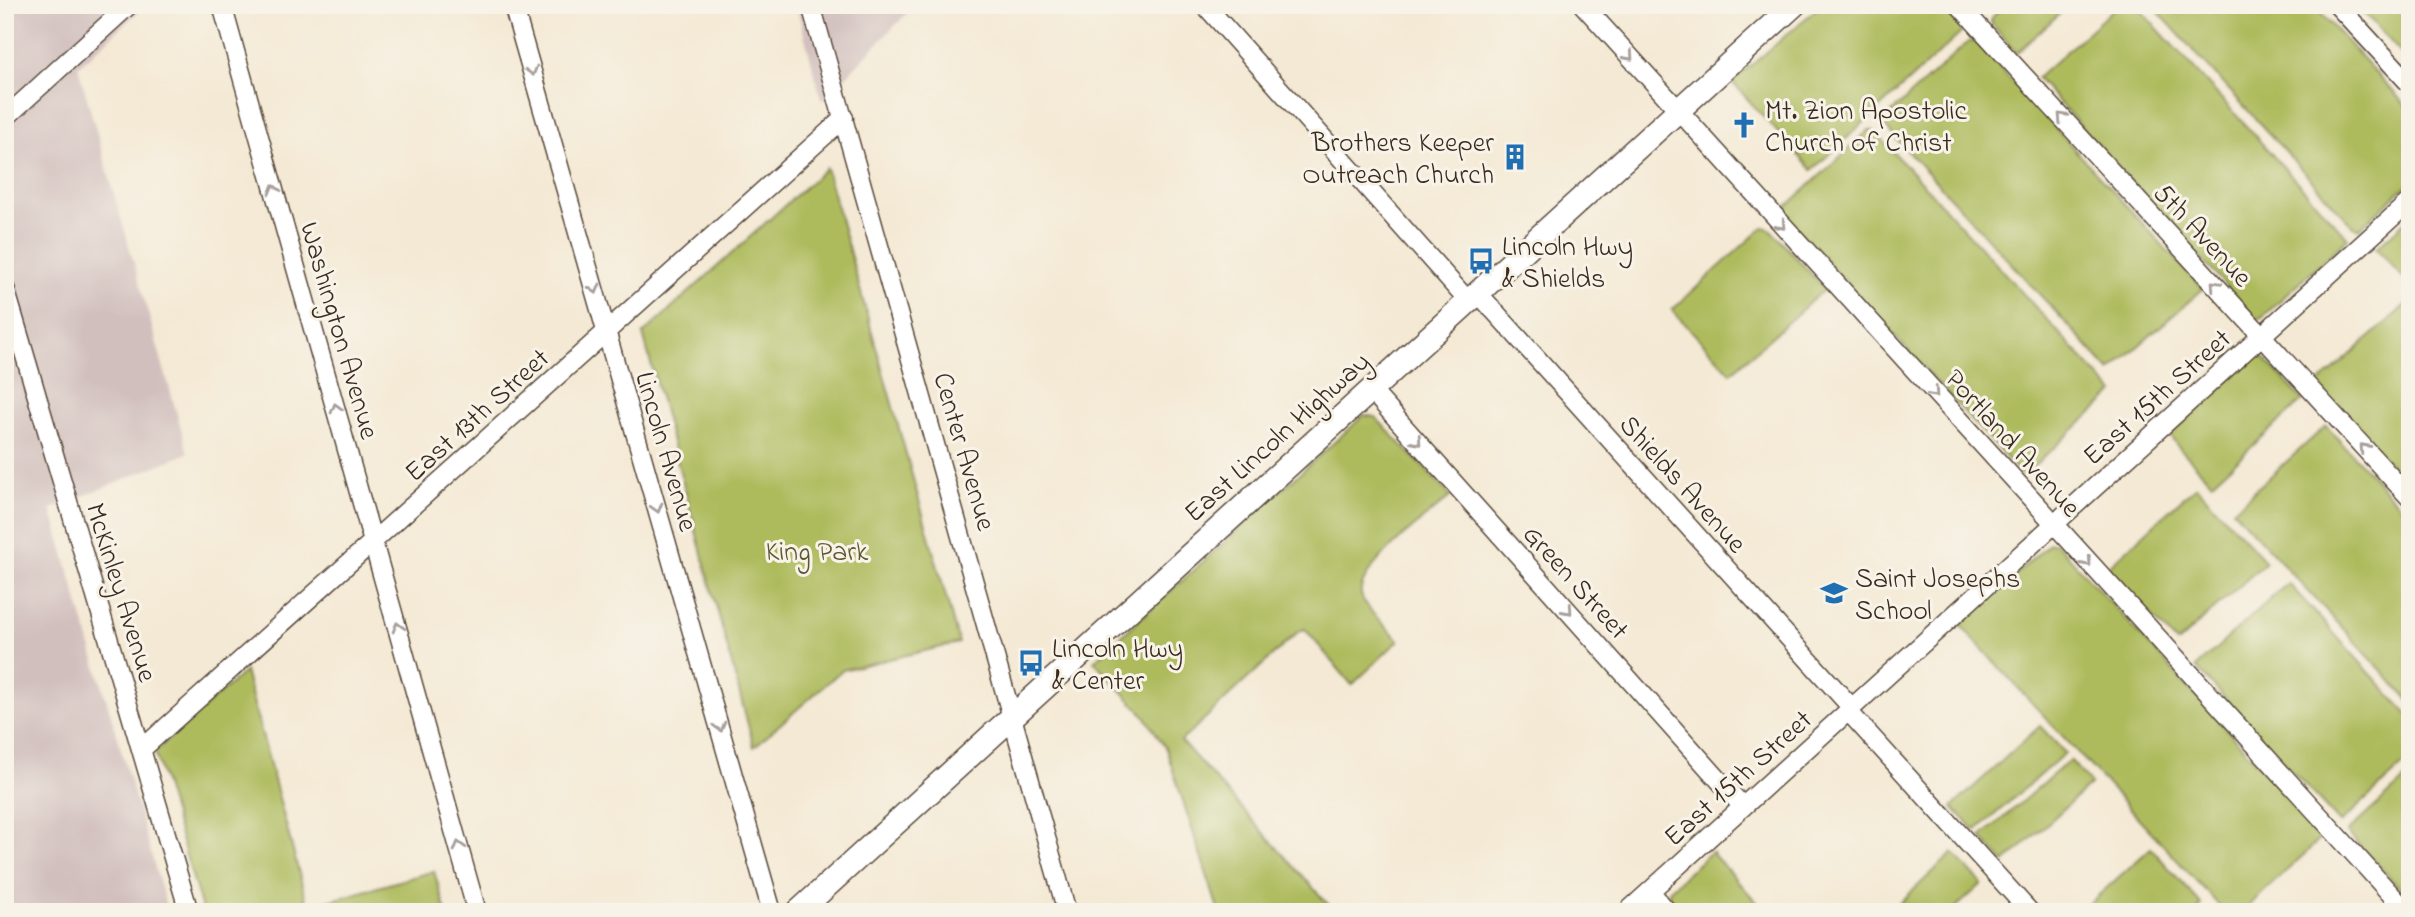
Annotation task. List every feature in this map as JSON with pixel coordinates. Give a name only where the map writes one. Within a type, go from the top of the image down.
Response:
[{"type":"main road","name":"East Lincoln Highway","points":[[798,912],[1794,5]]},
{"type":"street","points":[[5,118],[129,5]]},
{"type":"street","name":"Washington Avenue","points":[[222,5],[477,912]]},
{"type":"street","name":"Lincoln Avenue","points":[[513,5],[772,912]]},
{"type":"street","name":"Center Avenue","points":[[811,5],[1067,912]]},
{"type":"street","name":"Shields Avenue","points":[[1205,5],[1850,709],[2030,912]]},
{"type":"street","name":"Portland Avenue","points":[[1583,5],[2407,912]]},
{"type":"street","name":"5th Avenue","points":[[1959,5],[2410,498]]},
{"type":"street","points":[[2337,5],[2410,84]]},
{"type":"street","name":"East 13th Street","points":[[142,749],[844,118]]},
{"type":"street","name":"East 15th Street","points":[[1627,912],[2410,201]]},
{"type":"street","name":"McKinley Avenue","points":[[5,288],[189,912]]},
{"type":"street","name":"Green Street","points":[[1371,390],[1743,807]]},
{"type":"street","points":[[1650,891],[1668,912]]},
{"type":"shaded area","points":[[5,5],[145,5],[78,67],[188,453],[51,509],[168,912],[5,912]]},
{"type":"shaded area","points":[[796,5],[915,5],[822,101]]},
{"type":"green space","points":[[1821,5],[1941,5],[1962,28],[1961,33],[1812,170],[1732,82]]},
{"type":"green space","points":[[2005,5],[2069,5],[2016,53],[1991,23],[1991,18]]},
{"type":"green space","points":[[2118,5],[2136,5],[2348,238],[2261,318],[2256,319],[2037,78]]},
{"type":"green space","points":[[2152,5],[2313,5],[2410,110],[2410,182],[2359,229],[2352,225]]},
{"type":"green space","points":[[2357,5],[2410,5],[2410,63]]},
{"type":"green space","points":[[1969,41],[1976,42],[2203,289],[2110,371],[1881,122]]},
{"type":"green space","points":[[1869,130],[1878,135],[2114,393],[2023,476],[1783,214],[1783,210]]},
{"type":"green space","name":"King Park","points":[[826,168],[959,643],[842,670],[754,747],[643,334]]},
{"type":"green space","points":[[2410,217],[2410,285],[2376,248]]},
{"type":"green space","points":[[1763,227],[1770,229],[1825,289],[1731,373],[1672,310]]},
{"type":"green space","points":[[2410,302],[2410,486],[2317,385]]},
{"type":"green space","points":[[2255,357],[2263,357],[2303,400],[2212,483],[2170,435]]},
{"type":"green space","points":[[1364,415],[1375,417],[1451,496],[1382,556],[1363,583],[1363,599],[1399,640],[1352,685],[1305,629],[1299,631],[1181,741],[1335,912],[1219,912],[1166,749],[1145,716],[1094,661]]},
{"type":"green space","points":[[2326,426],[2410,517],[2410,701],[2233,510]]},
{"type":"green space","points":[[2196,486],[2266,562],[2177,643],[2107,568]]},
{"type":"green space","points":[[2050,543],[2056,543],[2324,836],[2242,912],[2225,912],[1960,625]]},
{"type":"green space","points":[[2288,583],[2410,717],[2410,759],[2340,823],[2196,667]]},
{"type":"green space","points":[[245,671],[308,907],[434,871],[446,912],[203,912],[155,752]]},
{"type":"green space","points":[[2040,726],[2065,753],[1976,831],[1952,807]]},
{"type":"green space","points":[[2070,760],[2091,784],[2004,863],[1981,837]]},
{"type":"green space","points":[[2410,775],[2410,899],[2347,832]]},
{"type":"green space","points":[[2151,848],[2202,905],[2195,912],[2080,912]]},
{"type":"green space","points":[[1711,852],[1766,912],[1681,912],[1669,899],[1669,890]]},
{"type":"green space","points":[[1953,853],[1982,884],[1951,912],[1890,912]]},
{"type":"place","name":"Mt. Zion Apostolic Church of Christ","points":[[1744,125]]},
{"type":"place","name":"Brothers Keeper Outreach Church","points":[[1515,157]]},
{"type":"place","name":"Lincoln Hwy & Shields","points":[[1481,261]]},
{"type":"place","name":"Saint Josephs School","points":[[1834,593]]},
{"type":"place","name":"Lincoln Hwy & Center","points":[[1031,663]]}]
